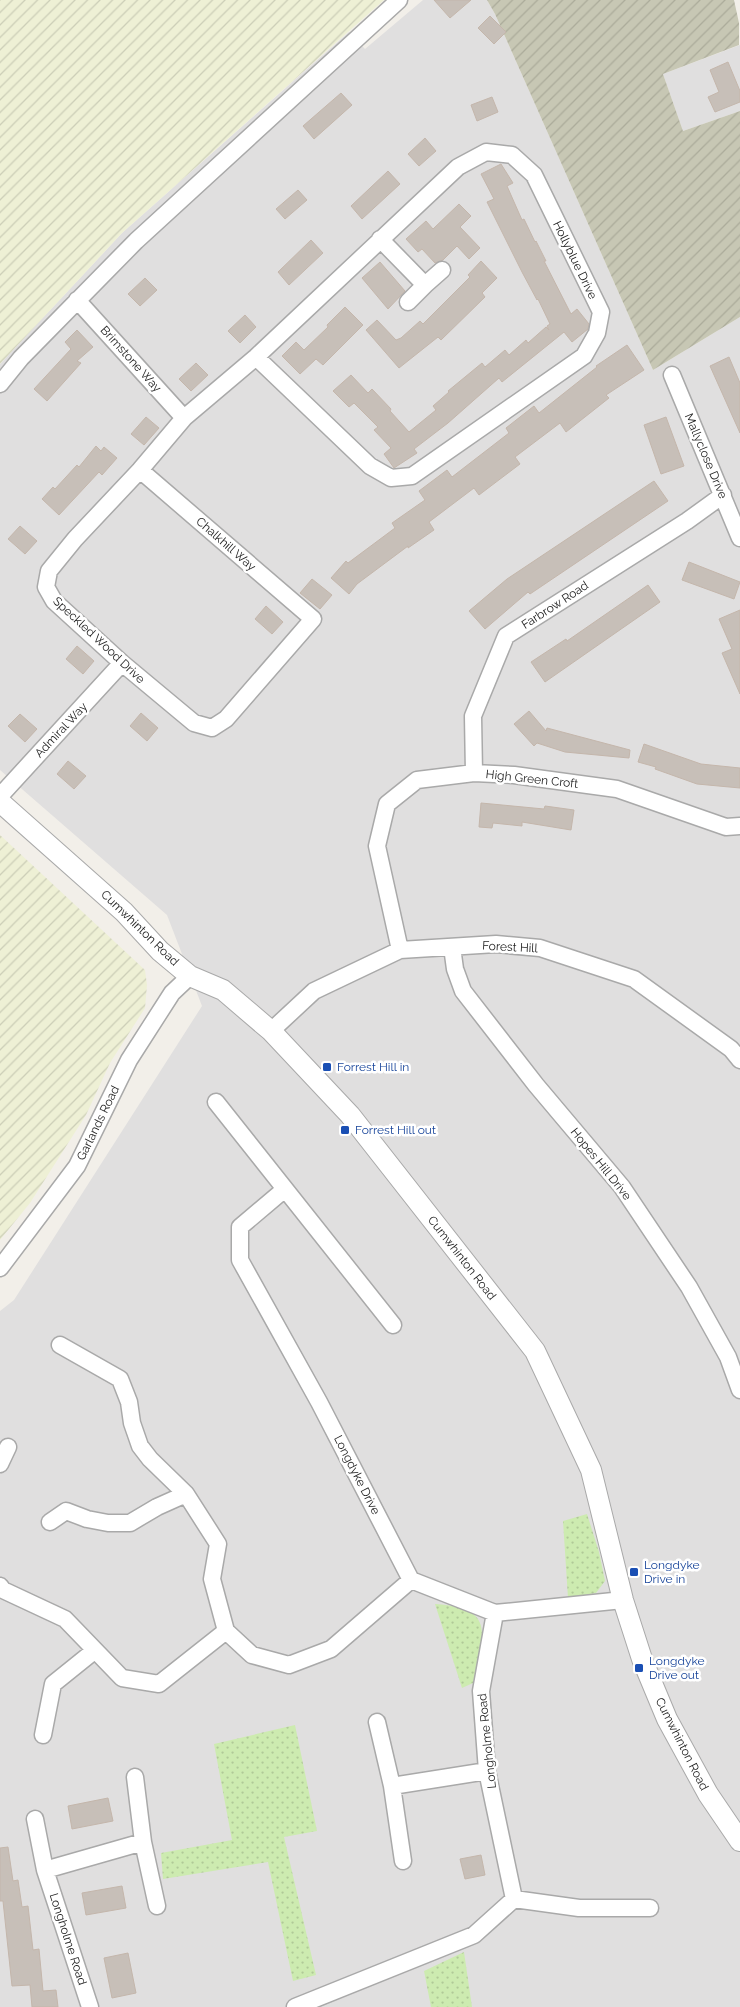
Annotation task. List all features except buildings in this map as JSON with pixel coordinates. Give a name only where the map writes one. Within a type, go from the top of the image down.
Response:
[{"type":"street","points":[[0,384],[21,358],[136,241],[399,0]]},
{"type":"street","name":"Hollyblue Drive","points":[[184,418],[256,357],[458,167],[486,152],[512,155],[534,175],[601,312],[598,333],[584,356],[412,476],[391,478],[370,466],[256,357]]},
{"type":"street","points":[[380,239],[424,285]]},
{"type":"street","points":[[408,302],[442,270]]},
{"type":"street","name":"Brimstone Way","points":[[77,300],[184,418]]},
{"type":"street","name":"Mallyclose Drive","points":[[672,375],[740,538]]},
{"type":"street","name":"Speckled Wood Drive","points":[[184,418],[140,470],[75,539],[49,572],[46,587],[54,601],[122,663],[194,722],[212,728]]},
{"type":"street","name":"Chalkhill Way","points":[[140,470],[313,619],[226,719],[212,728]]},
{"type":"street","name":"Farbrow Road","points":[[474,773],[473,716],[506,636],[687,521],[723,495]]},
{"type":"street","name":"Admiral Way","points":[[0,796],[122,663]]},
{"type":"street","name":"High Green Croft","points":[[400,950],[377,846],[387,804],[417,780],[474,773],[514,775],[617,789],[726,827],[740,826]]},
{"type":"street","name":"Cumwhinton Road","points":[[0,802],[87,877],[124,912],[160,951],[190,976],[222,990],[271,1031],[350,1116],[535,1351],[591,1470],[622,1600],[642,1659],[667,1719],[708,1794],[740,1841]]},
{"type":"street","name":"Forest Hill","points":[[271,1031],[314,990],[400,950],[496,944],[540,948],[634,979],[737,1050]]},
{"type":"street","name":"Hopes Hill Drive","points":[[452,947],[462,991],[536,1085],[622,1187],[689,1287],[728,1357],[740,1390]]},
{"type":"street","name":"Garlands Road","points":[[0,1268],[77,1166],[129,1060],[172,993],[190,976]]},
{"type":"street","points":[[216,1102],[392,1325]]},
{"type":"street","name":"Longdyke Drive","points":[[285,1189],[240,1227],[240,1260],[320,1402],[411,1580]]},
{"type":"street","points":[[60,1345],[120,1379],[130,1402],[132,1423],[140,1446],[150,1459],[186,1494],[218,1544],[212,1578],[226,1631],[252,1655],[290,1665],[331,1649],[411,1580],[495,1613],[622,1600]]},
{"type":"street","points":[[0,1464],[8,1446]]},
{"type":"street","points":[[50,1522],[66,1511],[88,1519],[108,1523],[130,1523],[156,1506],[186,1494]]},
{"type":"street","points":[[0,1586],[3,1590],[64,1619],[122,1678],[159,1684],[226,1631]]},
{"type":"street","name":"Longholme Road","points":[[495,1613],[481,1691],[487,1771],[514,1899]]},
{"type":"street","points":[[43,1735],[53,1684],[94,1651]]},
{"type":"street","points":[[377,1722],[392,1786],[403,1861]]},
{"type":"street","points":[[392,1786],[487,1771]]},
{"type":"street","points":[[134,1777],[143,1842],[157,1906]]},
{"type":"street","name":"Longholme Road","points":[[35,1819],[45,1870],[90,2007]]},
{"type":"street","points":[[45,1870],[143,1842]]},
{"type":"street","points":[[295,2007],[474,1935],[514,1899],[580,1908],[650,1908]]},
{"type":"shaded area","points":[[0,0],[384,0],[122,233],[0,364]]},
{"type":"shaded area","points":[[423,0],[487,0],[495,14],[653,370],[740,317],[740,2007],[0,2007],[0,1311],[14,1300],[202,1006],[167,915],[0,770],[0,364],[122,233],[349,32],[365,49]]},
{"type":"shaded area","points":[[487,0],[734,0],[739,23],[739,45],[663,74],[683,131],[740,111],[740,317],[653,370],[495,14]]},
{"type":"shaded area","points":[[740,45],[740,111],[683,131],[663,74]]},
{"type":"shaded area","points":[[0,835],[145,970],[147,985],[145,1008],[110,1063],[86,1115],[30,1203],[0,1240]]},
{"type":"green space","points":[[587,1514],[599,1552],[605,1581],[596,1593],[568,1598],[563,1521]]},
{"type":"green space","points":[[435,1604],[469,1611],[478,1618],[481,1627],[482,1638],[473,1683],[462,1688]]},
{"type":"green space","points":[[295,1725],[317,1831],[284,1837],[316,1975],[293,1981],[268,1862],[163,1879],[161,1853],[232,1840],[214,1744]]},
{"type":"green space","points":[[464,1952],[472,2007],[431,2007],[424,1971]]},
{"type":"place","name":"Forrest Hill in","points":[[327,1067]]},
{"type":"place","name":"Forrest Hill out","points":[[345,1130]]},
{"type":"place","name":"Longdyke Drive in","points":[[634,1572]]},
{"type":"place","name":"Longdyke Drive out","points":[[639,1668]]}]
